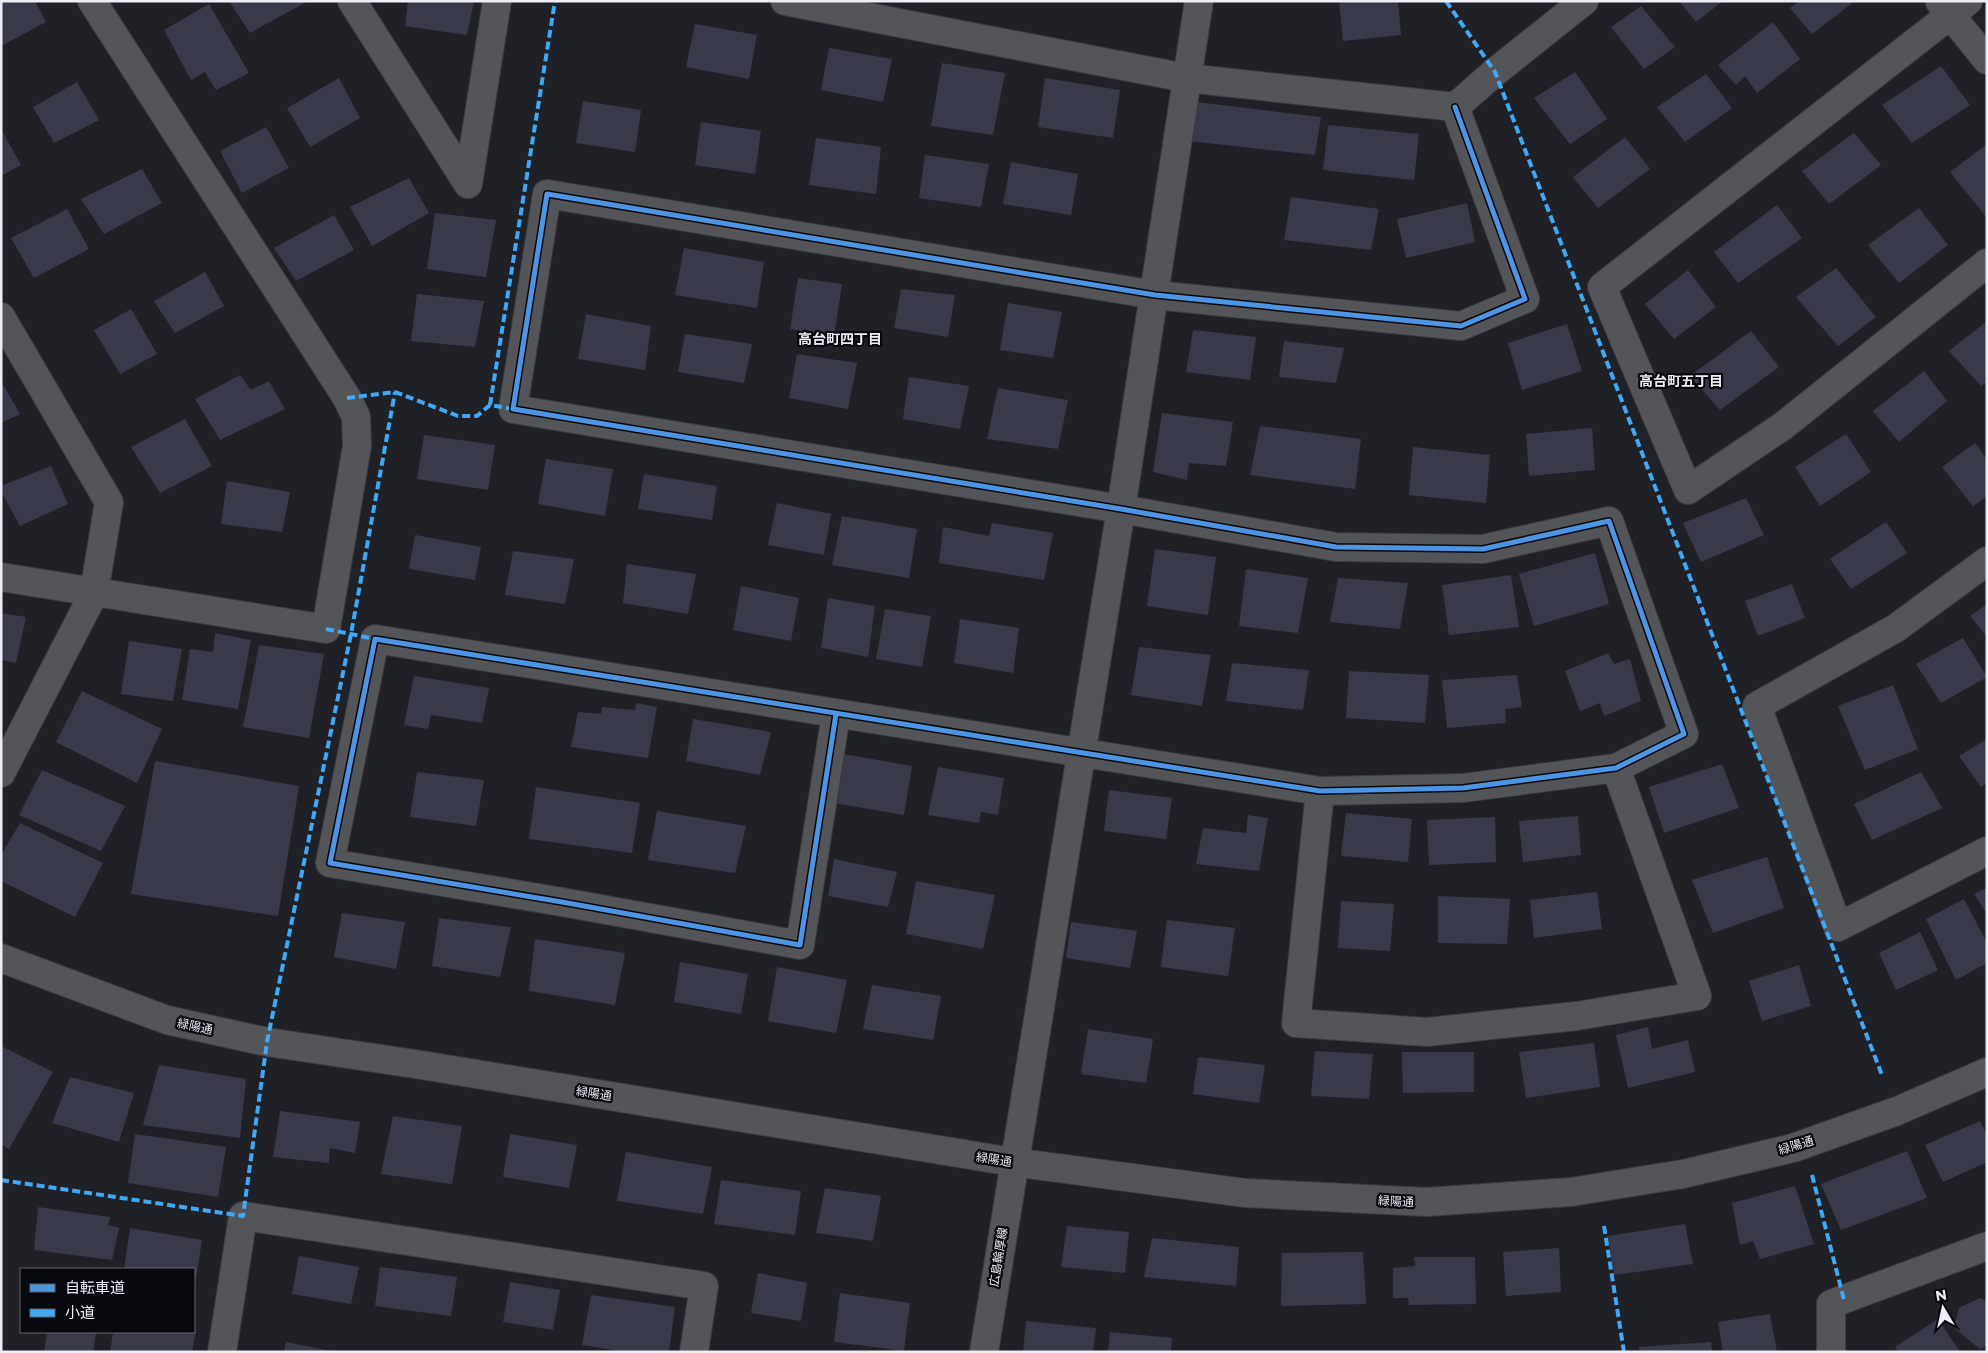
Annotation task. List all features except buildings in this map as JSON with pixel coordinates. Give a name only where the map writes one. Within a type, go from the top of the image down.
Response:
[{"type":"street","points":[[1,577],[326,629],[357,446],[356,417],[347,398],[92,1]]},
{"type":"street","points":[[352,1],[468,184],[497,1]]},
{"type":"street","points":[[785,1],[1186,78],[1455,107],[1495,72],[1584,1]]},
{"type":"street","name":"広島輪厚線","points":[[984,1352],[1013,1162],[1121,509],[1155,295],[1186,78],[1200,1]]},
{"type":"street","points":[[1987,60],[1953,6],[1602,287],[1688,490],[1782,426],[1987,263]]},
{"type":"street","points":[[836,714],[800,945],[330,863],[375,639],[1320,791],[1463,788],[1616,768],[1684,734],[1609,520],[1483,550],[1336,547],[1121,509],[513,409],[547,194],[1155,295],[1461,326],[1525,299],[1455,107]]},
{"type":"street","points":[[1,317],[109,502],[94,593],[1,773]]},
{"type":"street","points":[[1987,561],[1896,628],[1757,706],[1838,927],[1987,851]]},
{"type":"street","points":[[1320,791],[1296,1023],[1427,1032],[1577,1016],[1697,996],[1616,768]]},
{"type":"street","name":"緑陽通","points":[[1,958],[167,1020],[267,1042],[415,1064],[1013,1162],[1245,1193],[1427,1202],[1571,1192],[1683,1174],[1792,1148],[1896,1111],[1987,1072]]},
{"type":"street","points":[[222,1352],[243,1216],[704,1286],[694,1352]]},
{"type":"street","points":[[1831,1352],[1831,1304],[1987,1246]]},
{"type":"marked path","points":[[490,405],[555,1]]},
{"type":"marked path","points":[[1446,1],[1495,72],[1882,1075]]},
{"type":"marked path","points":[[347,398],[395,392],[458,416],[477,416],[490,405],[513,409]]},
{"type":"marked path","points":[[1,1180],[243,1216],[267,1042],[351,634],[395,392]]},
{"type":"marked path","points":[[326,629],[375,639]]},
{"type":"marked path","points":[[1812,1175],[1844,1300]]},
{"type":"marked path","points":[[1604,1226],[1624,1352]]},
{"type":"cycle path","points":[[836,714],[800,945],[330,863],[375,639],[1320,791],[1463,788],[1616,768],[1684,734],[1609,521],[1483,549],[1336,547],[1121,509],[513,409],[547,194],[1155,295],[1461,326],[1525,299],[1455,107]]},
{"type":"district","name":"高台町四丁目","points":[[840,339]]},
{"type":"district","name":"高台町五丁目","points":[[1681,381]]}]
